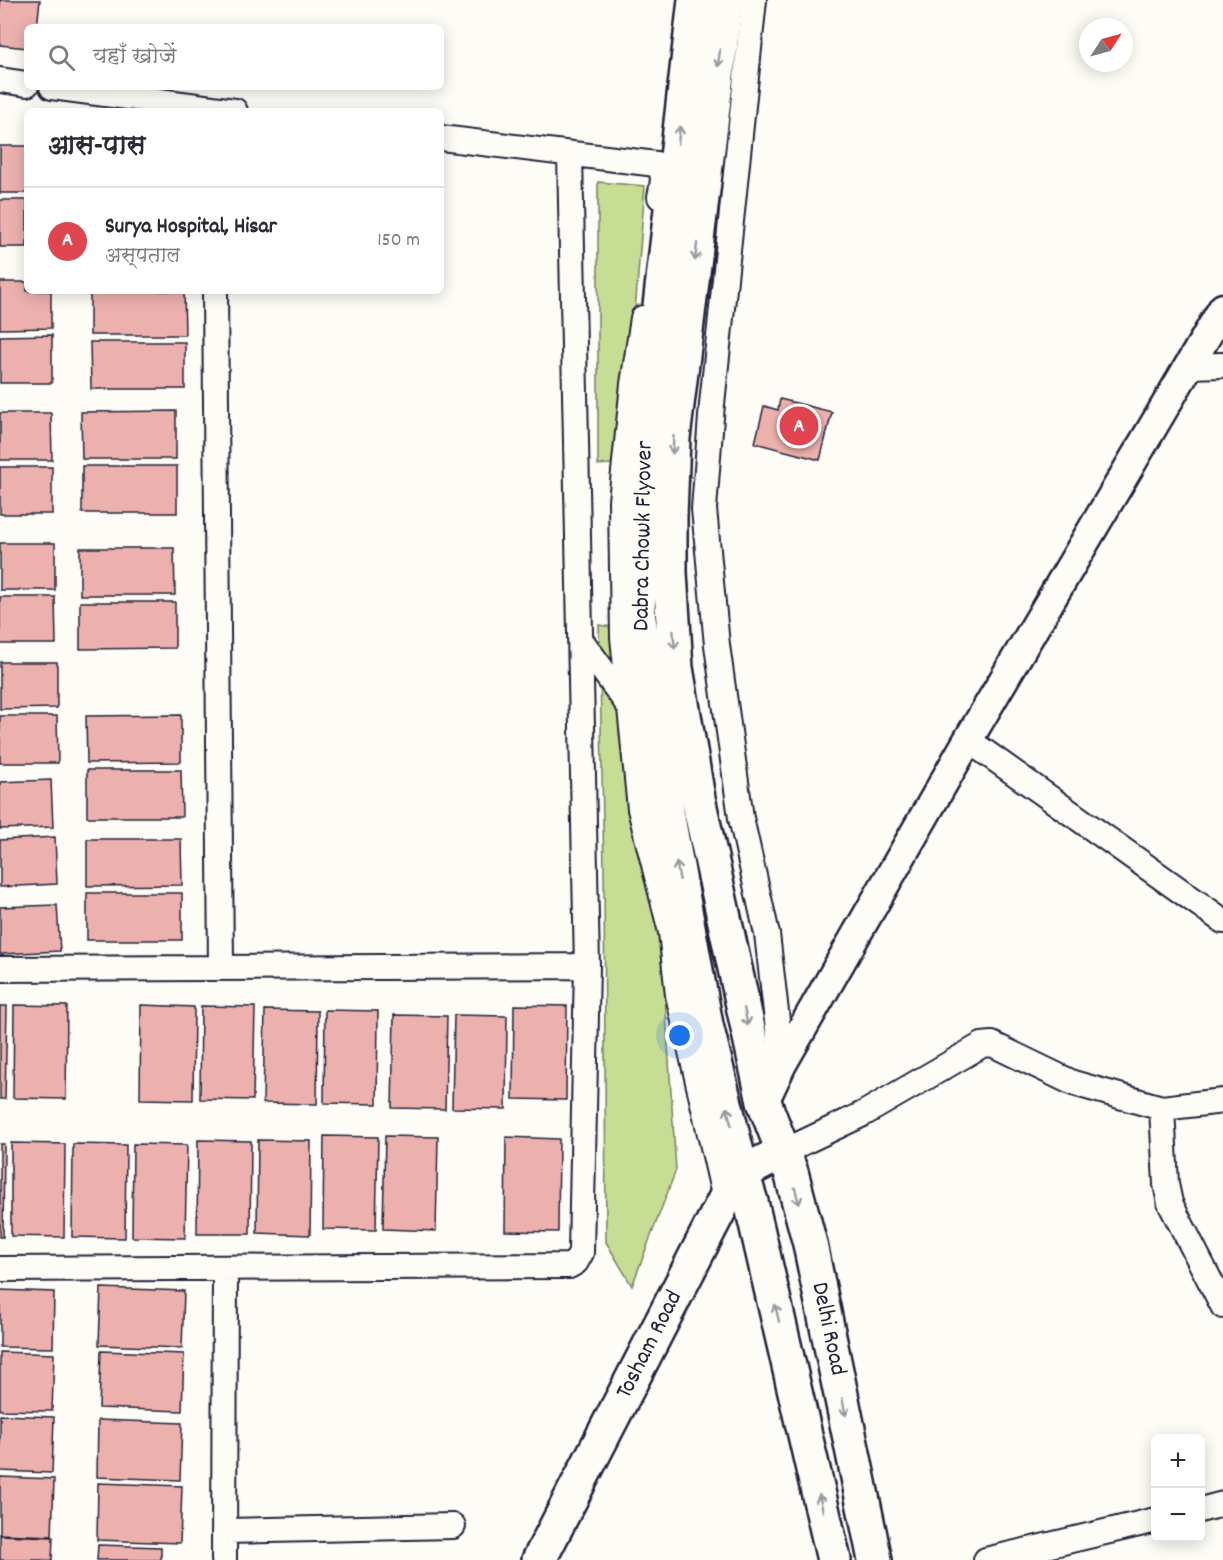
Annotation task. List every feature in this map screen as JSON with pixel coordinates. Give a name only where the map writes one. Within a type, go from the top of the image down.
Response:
[{"type":"main road","name":"Dabra Chowk Flyover","points":[[695,0],[645,437],[638,612],[665,801],[734,1186]]},
{"type":"main road","name":"Dabra Chowk Flyover","points":[[726,0],[674,438],[670,573],[676,668],[698,798],[764,1101]]},
{"type":"main road","name":"Delhi Road","points":[[764,1101],[790,1172],[810,1244],[875,1560]]},
{"type":"main road","points":[[734,1186],[783,1152]]},
{"type":"main road","name":"Tosham Road","points":[[539,1560],[734,1186]]},
{"type":"main road","name":"Delhi Road","points":[[734,1186],[752,1202],[834,1560]]},
{"type":"street","points":[[754,0],[712,404],[704,509],[723,691],[741,818],[767,934],[782,1064]]},
{"type":"street","points":[[0,80],[24,84]]},
{"type":"street","points":[[74,90],[205,108]]},
{"type":"street","points":[[444,138],[656,164],[661,168],[663,175],[633,384],[621,501],[623,637],[639,809],[671,932],[678,995],[734,1186]]},
{"type":"street","points":[[0,1269],[569,1266],[576,1262],[581,1253],[587,966],[570,155]]},
{"type":"street","points":[[215,294],[221,968]]},
{"type":"street","points":[[764,1101],[782,1064],[968,740],[1223,308]]},
{"type":"street","points":[[1188,366],[1223,365]]},
{"type":"street","points":[[580,639],[630,708]]},
{"type":"street","points":[[968,740],[1223,921]]},
{"type":"street","points":[[0,969],[587,966]]},
{"type":"street","points":[[783,1152],[863,1114],[987,1044],[992,1044],[1073,1083],[1162,1108],[1223,1101]]},
{"type":"street","points":[[1162,1108],[1166,1184],[1170,1203],[1223,1306]]},
{"type":"street","points":[[224,1560],[225,1268]]},
{"type":"street","points":[[1205,1509],[1223,1504]]},
{"type":"street","points":[[986,1560],[1151,1522]]},
{"type":"street","points":[[224,1531],[453,1526]]},
{"type":"green space","points":[[598,182],[645,186],[623,463],[598,465]]},
{"type":"green space","points":[[599,625],[611,627],[662,951],[676,1170],[632,1286],[606,1242],[604,871]]},
{"type":"building","points":[[0,0],[40,0],[37,24],[24,24],[24,48],[0,45]]},
{"type":"building","points":[[0,146],[24,146],[24,193],[0,193]]},
{"type":"building","points":[[0,200],[24,200],[24,247],[0,247]]},
{"type":"building","points":[[0,282],[24,282],[24,294],[51,294],[51,328],[0,329]]},
{"type":"building","points":[[90,294],[184,294],[185,335],[90,335]]},
{"type":"building","points":[[52,335],[52,383],[0,383],[0,336]]},
{"type":"building","points":[[90,342],[185,342],[185,389],[91,389]]},
{"type":"building","points":[[780,399],[832,412],[820,460],[755,443],[764,406],[778,410]]},
{"type":"building","points":[[176,411],[176,459],[82,459],[81,412]]},
{"type":"building","points":[[0,413],[51,413],[52,460],[0,460]]},
{"type":"building","points":[[82,466],[177,466],[177,513],[82,513]]},
{"type":"building","points":[[0,467],[52,467],[52,514],[0,514]]},
{"type":"building","points":[[0,543],[55,543],[55,590],[0,590]]},
{"type":"building","points":[[80,548],[174,548],[175,595],[80,595]]},
{"type":"building","points":[[0,597],[55,597],[56,644],[0,644]]},
{"type":"building","points":[[80,602],[175,602],[175,648],[80,649]]},
{"type":"building","points":[[0,662],[57,662],[57,708],[0,709]]},
{"type":"building","points":[[181,715],[181,762],[87,763],[86,716]]},
{"type":"building","points":[[0,716],[57,716],[58,763],[0,763]]},
{"type":"building","points":[[87,770],[181,770],[182,817],[87,817]]},
{"type":"building","points":[[51,780],[53,827],[0,829],[0,782]]},
{"type":"building","points":[[55,837],[57,884],[0,887],[0,840]]},
{"type":"building","points":[[87,839],[181,839],[182,885],[87,886]]},
{"type":"building","points":[[87,893],[182,893],[182,940],[87,940]]},
{"type":"building","points":[[57,905],[60,951],[0,954],[0,907]]},
{"type":"building","points":[[14,1005],[67,1006],[66,1099],[13,1098]]},
{"type":"building","points":[[141,1005],[194,1007],[193,1100],[140,1099]]},
{"type":"building","points":[[514,1005],[567,1006],[566,1100],[513,1099]]},
{"type":"building","points":[[0,1006],[7,1006],[5,1099],[0,1099]]},
{"type":"building","points":[[201,1006],[255,1007],[253,1100],[200,1099]]},
{"type":"building","points":[[265,1010],[318,1011],[317,1104],[263,1103]]},
{"type":"building","points":[[325,1010],[378,1011],[377,1104],[324,1103]]},
{"type":"building","points":[[394,1015],[447,1016],[445,1109],[392,1108]]},
{"type":"building","points":[[454,1015],[507,1016],[506,1109],[452,1108]]},
{"type":"building","points":[[324,1136],[378,1137],[376,1230],[323,1229]]},
{"type":"building","points":[[385,1136],[438,1137],[436,1231],[383,1229]]},
{"type":"building","points":[[506,1137],[559,1139],[558,1232],[505,1231]]},
{"type":"building","points":[[198,1140],[251,1141],[250,1234],[197,1234]]},
{"type":"building","points":[[258,1140],[311,1141],[310,1235],[257,1233]]},
{"type":"building","points":[[11,1143],[65,1144],[64,1237],[11,1236]]},
{"type":"building","points":[[0,1144],[4,1144],[3,1237],[0,1237]]},
{"type":"building","points":[[73,1144],[126,1145],[125,1238],[72,1237]]},
{"type":"building","points":[[133,1144],[187,1145],[185,1238],[132,1237]]},
{"type":"building","points":[[101,1288],[184,1291],[182,1348],[99,1345]]},
{"type":"building","points":[[0,1290],[54,1292],[53,1348],[0,1347]]},
{"type":"building","points":[[101,1351],[184,1354],[182,1411],[99,1408]]},
{"type":"building","points":[[0,1352],[54,1354],[52,1411],[0,1410]]},
{"type":"building","points":[[0,1415],[54,1417],[52,1473],[0,1471]]},
{"type":"building","points":[[98,1420],[182,1423],[180,1480],[97,1477]]},
{"type":"building","points":[[0,1477],[54,1479],[52,1536],[0,1534]]},
{"type":"building","points":[[98,1483],[182,1486],[180,1543],[97,1540]]},
{"type":"building","points":[[0,1535],[53,1537],[52,1560],[0,1560]]},
{"type":"building","points":[[98,1545],[161,1547],[161,1560],[97,1560]]},
{"type":"place","name":"Surya Hospital, Hisar","points":[[799,426]]}]
